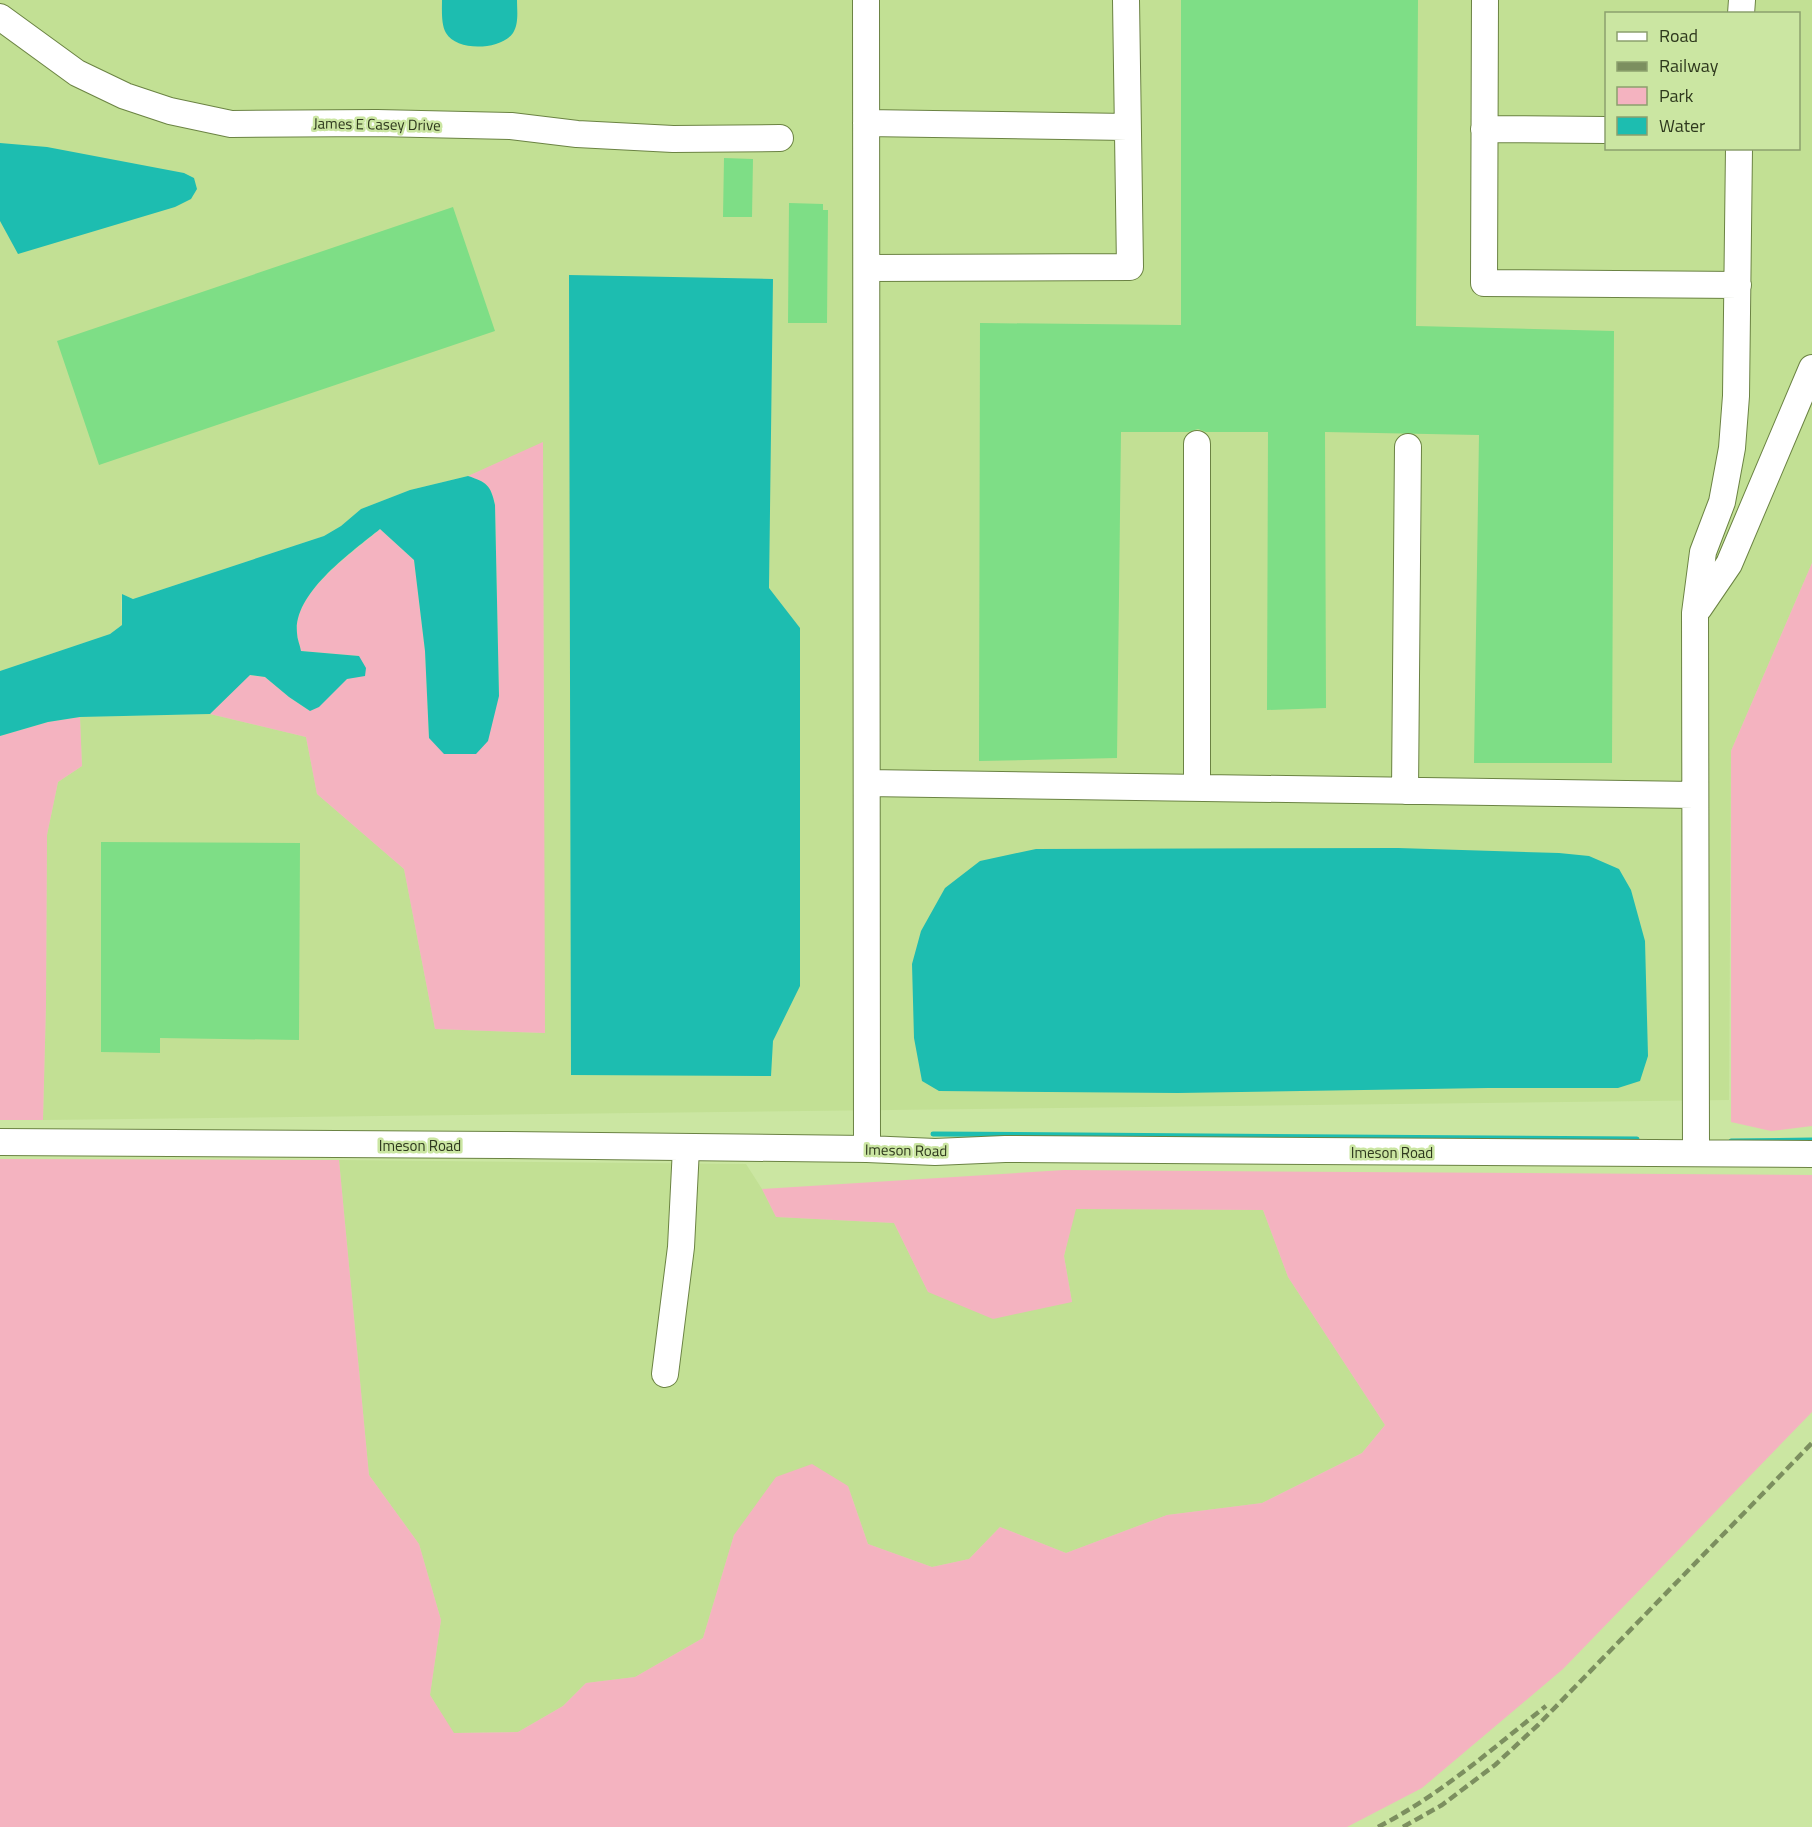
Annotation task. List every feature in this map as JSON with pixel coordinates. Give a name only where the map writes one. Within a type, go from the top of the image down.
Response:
[{"type":"street","points":[[866,0],[867,1149]]},
{"type":"street","points":[[867,268],[1130,267],[1126,0]]},
{"type":"street","points":[[1485,0],[1484,283],[1738,285]]},
{"type":"street","name":"James E Casey Drive","points":[[0,17],[77,73],[125,96],[170,111],[231,124],[377,123],[512,126],[578,134],[652,138],[780,138]]},
{"type":"street","points":[[866,123],[1128,127]]},
{"type":"street","points":[[1484,129],[1605,130]]},
{"type":"street","points":[[1696,1152],[1695,613],[1704,552],[1722,502],[1732,448],[1736,396],[1739,150]]},
{"type":"street","points":[[1695,613],[1729,564],[1812,368]]},
{"type":"street","points":[[1197,444],[1197,788]]},
{"type":"street","points":[[1405,791],[1408,447]]},
{"type":"street","points":[[867,783],[1694,795]]},
{"type":"street","name":"Imeson Road","points":[[0,1142],[501,1145],[867,1149],[935,1152],[1005,1149],[1812,1154]]},
{"type":"street","points":[[665,1374],[681,1247],[686,1148]]},
{"type":"shaded area","points":[[0,0],[1812,0],[1812,563],[1731,751],[1729,1100],[43,1120],[47,835],[58,782],[82,766],[80,717],[210,714],[306,737],[317,794],[404,869],[435,1029],[544,1033],[543,443],[468,476],[410,490],[361,509],[341,526],[324,536],[133,599],[122,594],[122,625],[110,634],[0,671]]},
{"type":"shaded area","points":[[339,1160],[746,1164],[776,1217],[894,1223],[928,1292],[1072,1302],[1064,1256],[1075,1209],[1263,1210],[1288,1277],[1385,1425],[1362,1453],[1262,1503],[1167,1515],[1066,1553],[1000,1527],[969,1559],[932,1567],[868,1544],[848,1486],[734,1535],[703,1638],[635,1677],[586,1683],[563,1706],[518,1732],[453,1733],[430,1695],[441,1620],[419,1544],[369,1475]]},
{"type":"green space","points":[[543,442],[545,1033],[435,1029],[404,869],[317,794],[306,737],[210,714],[249,675],[265,677],[310,711],[347,679],[359,656],[301,651],[297,635],[298,618],[314,588],[380,529],[414,560],[425,651],[429,738],[499,696],[495,505],[487,485],[468,476]]},
{"type":"green space","points":[[1812,563],[1812,1126],[1771,1131],[1731,1122],[1731,751]]},
{"type":"green space","points":[[80,717],[82,766],[58,782],[47,835],[43,1120],[0,1120],[0,736],[48,722]]},
{"type":"green space","points":[[0,1159],[339,1160],[369,1475],[419,1544],[441,1620],[430,1695],[454,1733],[518,1732],[563,1706],[586,1683],[635,1677],[703,1638],[734,1535],[776,1477],[812,1464],[848,1486],[868,1544],[932,1567],[969,1559],[1000,1527],[1066,1553],[1167,1515],[1262,1503],[1362,1453],[1385,1425],[1288,1277],[1263,1210],[1076,1209],[1064,1256],[1072,1302],[993,1319],[928,1292],[894,1223],[776,1217],[762,1189],[1064,1170],[1812,1175],[1812,1412],[1563,1669],[1422,1788],[1347,1827],[0,1827]]},
{"type":"water","points":[[442,0],[517,0],[515,29],[507,39],[499,43],[469,46],[459,43],[444,30]]},
{"type":"water","points":[[0,143],[47,147],[184,173],[194,178],[197,189],[191,199],[175,207],[18,254],[0,221]]},
{"type":"water","points":[[569,275],[773,279],[769,588],[800,628],[800,986],[773,1041],[771,1076],[571,1075]]},
{"type":"water","points":[[468,476],[487,485],[495,505],[499,696],[488,741],[476,754],[444,754],[429,738],[425,651],[414,560],[380,529],[326,575],[304,603],[298,618],[297,635],[301,651],[359,656],[366,668],[365,676],[347,679],[319,707],[310,711],[265,677],[250,675],[210,714],[80,717],[48,722],[0,736],[0,671],[110,634],[122,625],[122,594],[133,599],[324,536],[341,526],[361,509],[410,490]]},
{"type":"water","points":[[1398,848],[1559,853],[1589,856],[1619,869],[1631,890],[1645,941],[1648,1056],[1640,1081],[1618,1088],[1178,1093],[939,1091],[922,1081],[914,1038],[912,964],[921,931],[945,888],[980,861],[1036,849]]},
{"type":"building","points":[[1181,0],[1418,0],[1416,326],[1614,331],[1612,763],[1474,763],[1479,435],[1325,432],[1326,708],[1267,710],[1268,432],[1206,432],[1198,429],[1188,432],[1121,432],[1117,758],[979,761],[980,323],[1181,325]]},
{"type":"building","points":[[724,158],[753,159],[752,217],[723,217]]},
{"type":"building","points":[[789,203],[823,204],[823,210],[828,210],[827,323],[788,323]]},
{"type":"building","points":[[453,207],[495,331],[99,465],[57,341]]},
{"type":"building","points":[[101,842],[300,843],[299,1040],[160,1038],[160,1053],[101,1052]]},
{"type":"waterway","points":[[933,1134],[1637,1139]]},
{"type":"waterway","points":[[1731,1141],[1812,1140]]},
{"type":"railway","points":[[1403,1827],[1442,1805],[1495,1765],[1538,1725],[1812,1443]]},
{"type":"railway","points":[[1378,1827],[1444,1786],[1546,1706]]}]
